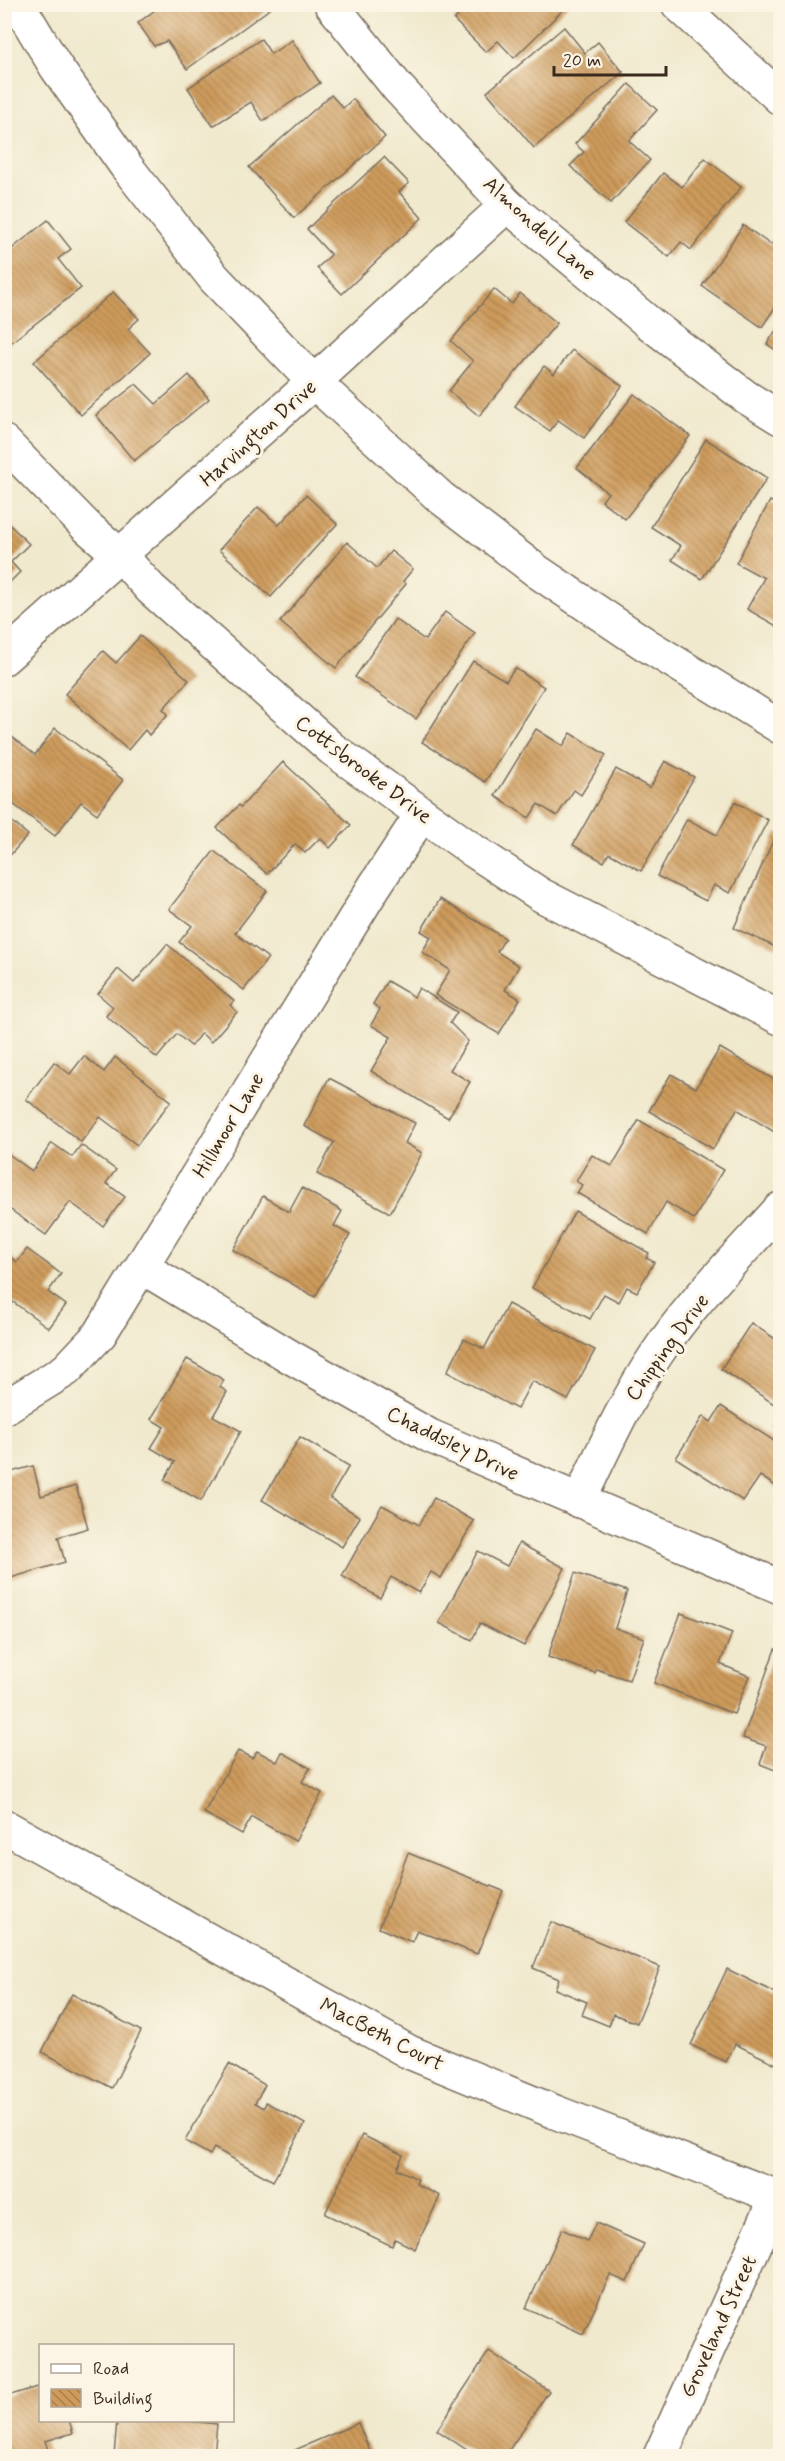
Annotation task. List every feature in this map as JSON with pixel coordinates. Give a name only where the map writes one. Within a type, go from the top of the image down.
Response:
[{"type":"street","points":[[18,4],[56,67],[126,166],[214,278],[314,382],[440,497],[538,572],[645,644],[780,728]]},
{"type":"street","name":"Almondell Lane","points":[[331,4],[398,88],[507,205],[649,323],[746,397],[780,418]]},
{"type":"street","points":[[678,4],[780,98]]},
{"type":"street","name":"Harvington Drive","points":[[4,658],[121,556],[507,205]]},
{"type":"street","name":"Cottsbrooke Drive","points":[[4,442],[86,526],[121,556],[151,589],[332,749],[541,895],[780,1018]]},
{"type":"street","name":"Hillmoor Lane","points":[[4,1408],[66,1370],[100,1334],[374,887],[422,814]]},
{"type":"street","name":"Chipping Drive","points":[[579,1501],[624,1406],[657,1353],[695,1305],[780,1209]]},
{"type":"street","name":"Chaddsley Drive","points":[[142,1267],[289,1356],[430,1436],[780,1587]]},
{"type":"street","name":"MacBeth Court","points":[[4,1826],[409,2052],[555,2112],[779,2197]]},
{"type":"street","name":"Groveland Street","points":[[660,2457],[779,2197]]},
{"type":"building","points":[[163,4],[269,4],[271,8],[187,69],[167,41],[154,46],[138,23]]},
{"type":"building","points":[[469,4],[569,4],[514,58],[498,41],[486,52],[454,20]]},
{"type":"building","points":[[564,27],[585,53],[598,42],[623,72],[534,148],[487,92]]},
{"type":"building","points":[[261,39],[271,54],[292,40],[320,83],[263,121],[251,102],[213,126],[188,88]]},
{"type":"building","points":[[629,84],[657,110],[629,141],[650,160],[611,203],[570,166],[584,152],[575,144]]},
{"type":"building","points":[[331,95],[343,108],[353,99],[385,137],[294,218],[249,167]]},
{"type":"building","points":[[384,157],[409,183],[399,192],[422,218],[342,294],[317,268],[331,255],[307,229]]},
{"type":"building","points":[[705,158],[741,187],[691,250],[681,242],[669,257],[624,222],[663,173],[682,187]]},
{"type":"building","points":[[48,220],[71,249],[58,259],[81,288],[4,348],[4,255]]},
{"type":"building","points":[[743,225],[771,245],[780,231],[780,300],[762,327],[702,286]]},
{"type":"building","points":[[494,289],[512,304],[520,293],[557,323],[479,416],[449,391],[473,361],[451,341]]},
{"type":"building","points":[[113,292],[139,319],[128,329],[150,353],[81,415],[34,362]]},
{"type":"building","points":[[780,324],[780,353],[767,344]]},
{"type":"building","points":[[572,350],[622,386],[584,438],[558,420],[550,431],[515,406],[544,366],[554,374]]},
{"type":"building","points":[[189,375],[209,399],[134,461],[96,415],[136,384],[156,404]]},
{"type":"building","points":[[634,394],[690,436],[625,519],[602,501],[608,493],[577,468]]},
{"type":"building","points":[[706,439],[767,478],[702,579],[672,560],[681,546],[651,527]]},
{"type":"building","points":[[306,495],[337,524],[271,597],[219,550],[258,507],[279,525]]},
{"type":"building","points":[[770,501],[780,506],[780,628],[747,609],[764,578],[736,563]]},
{"type":"building","points":[[4,519],[29,544],[11,562],[20,572],[6,586],[4,584]]},
{"type":"building","points":[[347,542],[377,568],[391,551],[413,569],[403,581],[406,584],[336,668],[280,622]]},
{"type":"building","points":[[445,612],[475,633],[416,719],[355,677],[395,619],[425,640]]},
{"type":"building","points":[[140,636],[189,680],[163,709],[168,714],[149,735],[145,730],[128,750],[65,694],[103,651],[116,663]]},
{"type":"building","points":[[473,661],[506,681],[515,668],[544,687],[485,782],[422,742]]},
{"type":"building","points":[[55,728],[123,780],[97,814],[81,802],[55,836],[4,797],[4,734],[6,732],[35,755]]},
{"type":"building","points":[[536,729],[563,746],[571,733],[606,755],[581,795],[574,790],[557,816],[538,804],[529,818],[495,796]]},
{"type":"building","points":[[665,761],[694,777],[641,871],[609,853],[604,862],[573,845],[616,769],[650,788]]},
{"type":"building","points":[[283,762],[351,825],[330,848],[320,838],[305,853],[295,844],[267,874],[217,828],[239,805],[241,807]]},
{"type":"building","points":[[735,802],[768,820],[730,893],[714,885],[706,901],[657,876],[687,819],[717,835]]},
{"type":"building","points":[[4,815],[28,835],[4,862]]},
{"type":"building","points":[[777,832],[780,834],[780,949],[734,928]]},
{"type":"building","points":[[214,851],[267,891],[235,933],[268,958],[244,990],[179,942],[192,926],[169,909]]},
{"type":"building","points":[[440,899],[505,938],[497,952],[519,966],[505,990],[520,999],[499,1034],[435,995],[450,970],[422,952],[431,937],[421,931]]},
{"type":"building","points":[[167,944],[234,1001],[230,1005],[237,1012],[211,1042],[201,1033],[191,1046],[177,1034],[157,1058],[106,1016],[113,1007],[98,994],[118,969],[134,983]]},
{"type":"building","points":[[387,981],[414,997],[419,988],[457,1012],[450,1023],[468,1041],[450,1070],[470,1082],[448,1118],[371,1071],[391,1037],[371,1025],[380,1009],[373,1004]]},
{"type":"building","points":[[720,1048],[780,1083],[780,1126],[776,1133],[737,1109],[713,1149],[649,1111],[671,1074],[696,1088]]},
{"type":"building","points":[[84,1056],[104,1072],[115,1057],[171,1101],[137,1145],[100,1117],[81,1142],[26,1099],[54,1062],[70,1074]]},
{"type":"building","points":[[329,1078],[415,1123],[405,1143],[422,1153],[390,1213],[317,1174],[334,1142],[304,1126]]},
{"type":"building","points":[[639,1120],[723,1170],[694,1219],[666,1202],[648,1234],[577,1193],[582,1185],[576,1181],[592,1155],[612,1166]]},
{"type":"building","points":[[52,1143],[72,1157],[81,1145],[116,1170],[106,1183],[125,1197],[103,1226],[70,1202],[46,1235],[4,1205],[4,1157],[7,1153],[32,1171]]},
{"type":"building","points":[[302,1188],[342,1211],[334,1226],[350,1235],[315,1297],[233,1250],[263,1196],[289,1212]]},
{"type":"building","points":[[575,1211],[649,1253],[646,1258],[654,1262],[637,1292],[627,1287],[619,1302],[604,1294],[590,1319],[532,1288]]},
{"type":"building","points":[[27,1249],[61,1274],[48,1292],[66,1305],[49,1328],[13,1302],[4,1314],[4,1252],[17,1262]]},
{"type":"building","points":[[508,1304],[595,1350],[568,1400],[532,1381],[517,1409],[447,1372],[464,1339],[484,1349]]},
{"type":"building","points":[[751,1323],[780,1342],[780,1408],[721,1369]]},
{"type":"building","points":[[187,1359],[224,1380],[220,1387],[227,1392],[213,1416],[241,1431],[201,1501],[164,1480],[175,1462],[151,1448],[164,1427],[151,1419]]},
{"type":"building","points":[[721,1406],[780,1445],[780,1489],[760,1476],[743,1501],[676,1458],[703,1416],[711,1422]]},
{"type":"building","points":[[780,1418],[780,1430],[775,1426]]},
{"type":"building","points":[[300,1437],[349,1466],[330,1498],[360,1517],[342,1547],[262,1500]]},
{"type":"building","points":[[33,1466],[41,1496],[76,1486],[88,1528],[58,1537],[65,1562],[7,1579],[4,1570],[4,1474]]},
{"type":"building","points":[[434,1498],[474,1521],[441,1578],[431,1572],[419,1593],[391,1577],[380,1598],[342,1576],[382,1505],[419,1525]]},
{"type":"building","points":[[519,1543],[565,1568],[524,1646],[480,1623],[472,1640],[439,1623],[478,1551],[507,1566]]},
{"type":"building","points":[[575,1573],[627,1591],[615,1628],[644,1638],[629,1680],[596,1669],[595,1673],[548,1657]]},
{"type":"building","points":[[681,1613],[732,1633],[720,1664],[749,1676],[734,1714],[654,1683]]},
{"type":"building","points":[[775,1649],[780,1651],[780,1772],[760,1764],[766,1746],[743,1738]]},
{"type":"building","points":[[238,1751],[252,1758],[257,1751],[277,1762],[282,1752],[310,1768],[302,1782],[322,1793],[295,1841],[252,1817],[242,1834],[204,1813]]},
{"type":"building","points":[[408,1853],[503,1891],[477,1954],[417,1930],[412,1942],[379,1928]]},
{"type":"building","points":[[551,1922],[660,1967],[637,2023],[613,2014],[609,2026],[582,2015],[587,2002],[555,1989],[559,1979],[533,1968]]},
{"type":"building","points":[[727,1969],[780,1995],[780,2066],[735,2044],[726,2062],[691,2045]]},
{"type":"building","points":[[72,1994],[141,2031],[112,2088],[42,2052]]},
{"type":"building","points":[[229,2064],[265,2085],[255,2103],[264,2108],[266,2102],[305,2124],[273,2181],[214,2148],[210,2155],[185,2141]]},
{"type":"building","points":[[362,2135],[403,2155],[397,2169],[418,2179],[416,2184],[440,2196],[415,2249],[395,2239],[392,2246],[325,2214]]},
{"type":"building","points":[[596,2223],[644,2244],[627,2282],[610,2275],[583,2334],[526,2308],[562,2229],[587,2241]]},
{"type":"building","points":[[489,2351],[549,2391],[505,2456],[476,2456],[437,2430]]},
{"type":"building","points":[[39,2386],[39,2422],[70,2422],[73,2433],[45,2441],[50,2456],[4,2456],[4,2397]]},
{"type":"building","points":[[117,2422],[217,2424],[214,2456],[114,2456]]},
{"type":"building","points":[[358,2423],[372,2456],[281,2456]]}]
